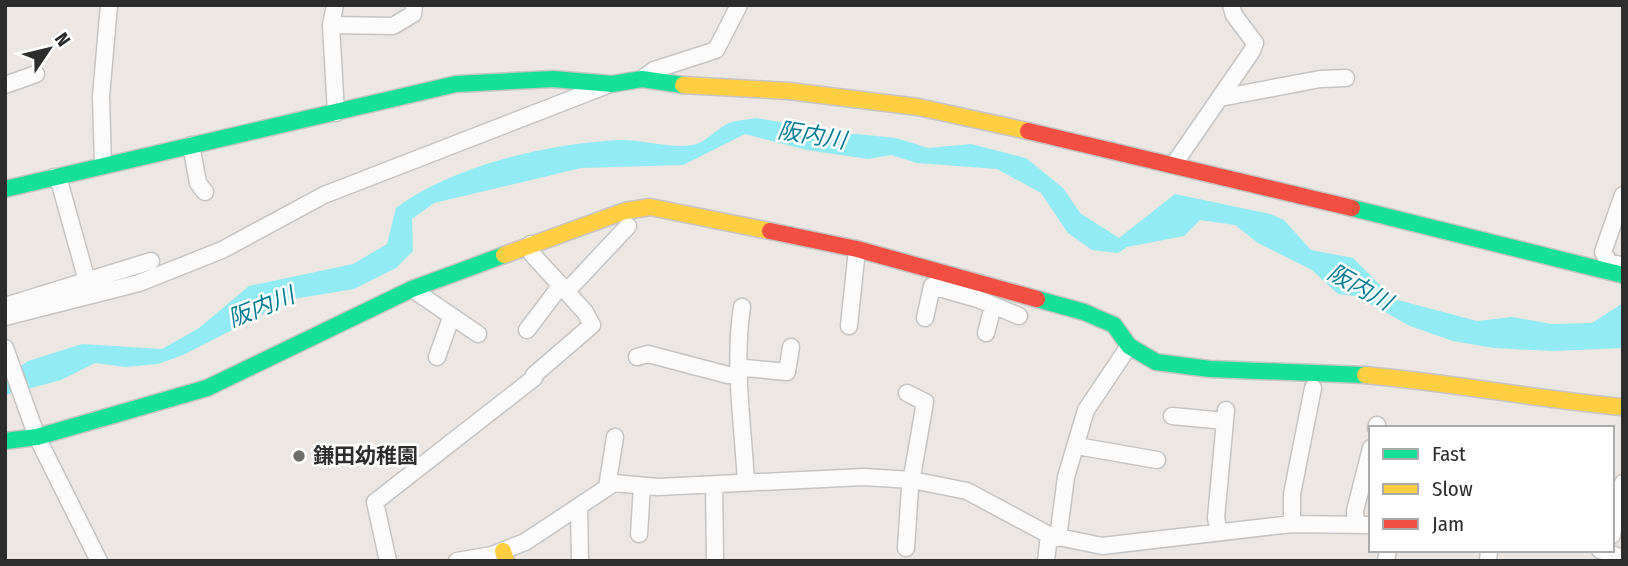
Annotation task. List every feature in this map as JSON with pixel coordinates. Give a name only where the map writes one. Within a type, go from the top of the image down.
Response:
[{"type":"street","points":[[103,165],[101,96],[109,5]]},
{"type":"street","points":[[335,5],[331,25],[336,113]]},
{"type":"street","points":[[331,25],[393,26],[414,14],[414,5]]},
{"type":"street","points":[[642,79],[654,70],[716,50],[739,5]]},
{"type":"street","points":[[1174,164],[1255,43],[1234,15],[1231,5]]},
{"type":"street","points":[[5,85],[36,74]]},
{"type":"street","points":[[1220,98],[1320,79],[1346,78]]},
{"type":"street","points":[[5,189],[456,84],[553,79],[612,84]]},
{"type":"street","points":[[553,79],[557,92],[554,106]]},
{"type":"street","points":[[5,317],[139,283],[222,250],[324,195],[612,84],[642,79],[660,84],[789,92],[918,107],[1174,164],[1623,275]]},
{"type":"street","points":[[191,145],[198,183],[205,192]]},
{"type":"street","points":[[54,177],[60,184],[87,281]]},
{"type":"street","points":[[1623,195],[1603,252],[1609,262],[1623,266]]},
{"type":"street","points":[[5,440],[207,388],[412,289],[625,211],[650,207],[857,249],[985,297],[1019,316]]},
{"type":"street","points":[[527,330],[564,288],[628,226]]},
{"type":"street","points":[[784,249],[810,238]]},
{"type":"street","points":[[388,561],[375,502],[592,326],[585,312],[532,254],[531,244]]},
{"type":"street","points":[[849,326],[857,249]]},
{"type":"street","points":[[5,306],[151,261]]},
{"type":"street","points":[[925,318],[932,286],[1084,312],[1114,325],[1129,346],[1156,362],[1188,368],[1369,375],[1428,381],[1520,397],[1623,407]]},
{"type":"street","points":[[412,289],[478,334]]},
{"type":"street","points":[[985,297],[986,333]]},
{"type":"street","points":[[742,307],[737,333],[737,374],[746,483]]},
{"type":"street","points":[[437,357],[451,318]]},
{"type":"street","points":[[1046,561],[1066,477],[1086,410],[1129,346]]},
{"type":"street","points":[[637,357],[648,354],[687,366],[737,374],[745,368],[787,372],[791,347]]},
{"type":"street","points":[[5,348],[36,434],[99,561]]},
{"type":"street","points":[[1292,524],[1292,494],[1313,388]]},
{"type":"street","points":[[906,548],[916,442],[925,402],[907,393]]},
{"type":"street","points":[[1172,416],[1226,416],[1216,519],[1219,531]]},
{"type":"street","points":[[607,487],[615,437]]},
{"type":"street","points":[[1077,446],[1157,460]]},
{"type":"street","points":[[1363,525],[1355,511],[1369,456]]},
{"type":"street","points":[[457,561],[505,556],[614,483],[642,486],[864,477],[912,480],[967,491],[1053,536],[1103,553],[1219,531],[1292,524],[1363,525]]},
{"type":"street","points":[[1614,542],[1623,483]]},
{"type":"street","points":[[714,484],[715,561]]},
{"type":"street","points":[[639,534],[642,486]]},
{"type":"street","points":[[579,507],[580,559]]},
{"type":"water","name":"阪内川","points":[[756,118],[803,126],[821,134],[896,138],[928,148],[971,144],[1026,158],[1063,188],[1080,213],[1119,238],[1175,194],[1270,214],[1284,220],[1311,250],[1353,258],[1394,299],[1477,321],[1512,317],[1552,324],[1592,323],[1623,303],[1623,348],[1553,351],[1494,348],[1453,341],[1410,326],[1356,296],[1338,294],[1312,270],[1258,243],[1235,225],[1200,220],[1184,236],[1127,247],[1118,253],[1092,250],[1068,233],[1041,193],[997,169],[917,163],[891,155],[868,159],[807,150],[745,134],[683,165],[581,168],[434,203],[412,219],[413,251],[396,268],[354,289],[293,299],[183,355],[158,364],[125,367],[95,363],[61,380],[5,395],[5,377],[28,361],[82,344],[162,349],[199,328],[249,286],[353,264],[387,244],[396,208],[419,193],[473,169],[532,152],[590,142],[627,140],[675,146],[693,145],[729,123]]},
{"type":"traffic: fast","points":[[5,189],[456,84],[553,79],[612,84],[642,79],[683,85]]},
{"type":"traffic: fast","points":[[1352,208],[1623,275]]},
{"type":"traffic: fast","points":[[5,441],[37,437],[207,388],[412,289],[504,255]]},
{"type":"traffic: fast","points":[[1037,299],[1084,312],[1114,325],[1129,346],[1156,362],[1210,369],[1365,375]]},
{"type":"traffic: slow","points":[[683,85],[789,91],[918,107],[1028,131]]},
{"type":"traffic: slow","points":[[504,255],[625,211],[650,207],[770,231]]},
{"type":"traffic: slow","points":[[1365,375],[1623,407]]},
{"type":"traffic: slow","points":[[503,551],[506,561]]},
{"type":"traffic: jam","points":[[1028,131],[1352,208]]},
{"type":"traffic: jam","points":[[770,231],[857,249],[1037,299]]},
{"type":"place","name":"鎌田幼稚園","points":[[299,456]]}]
